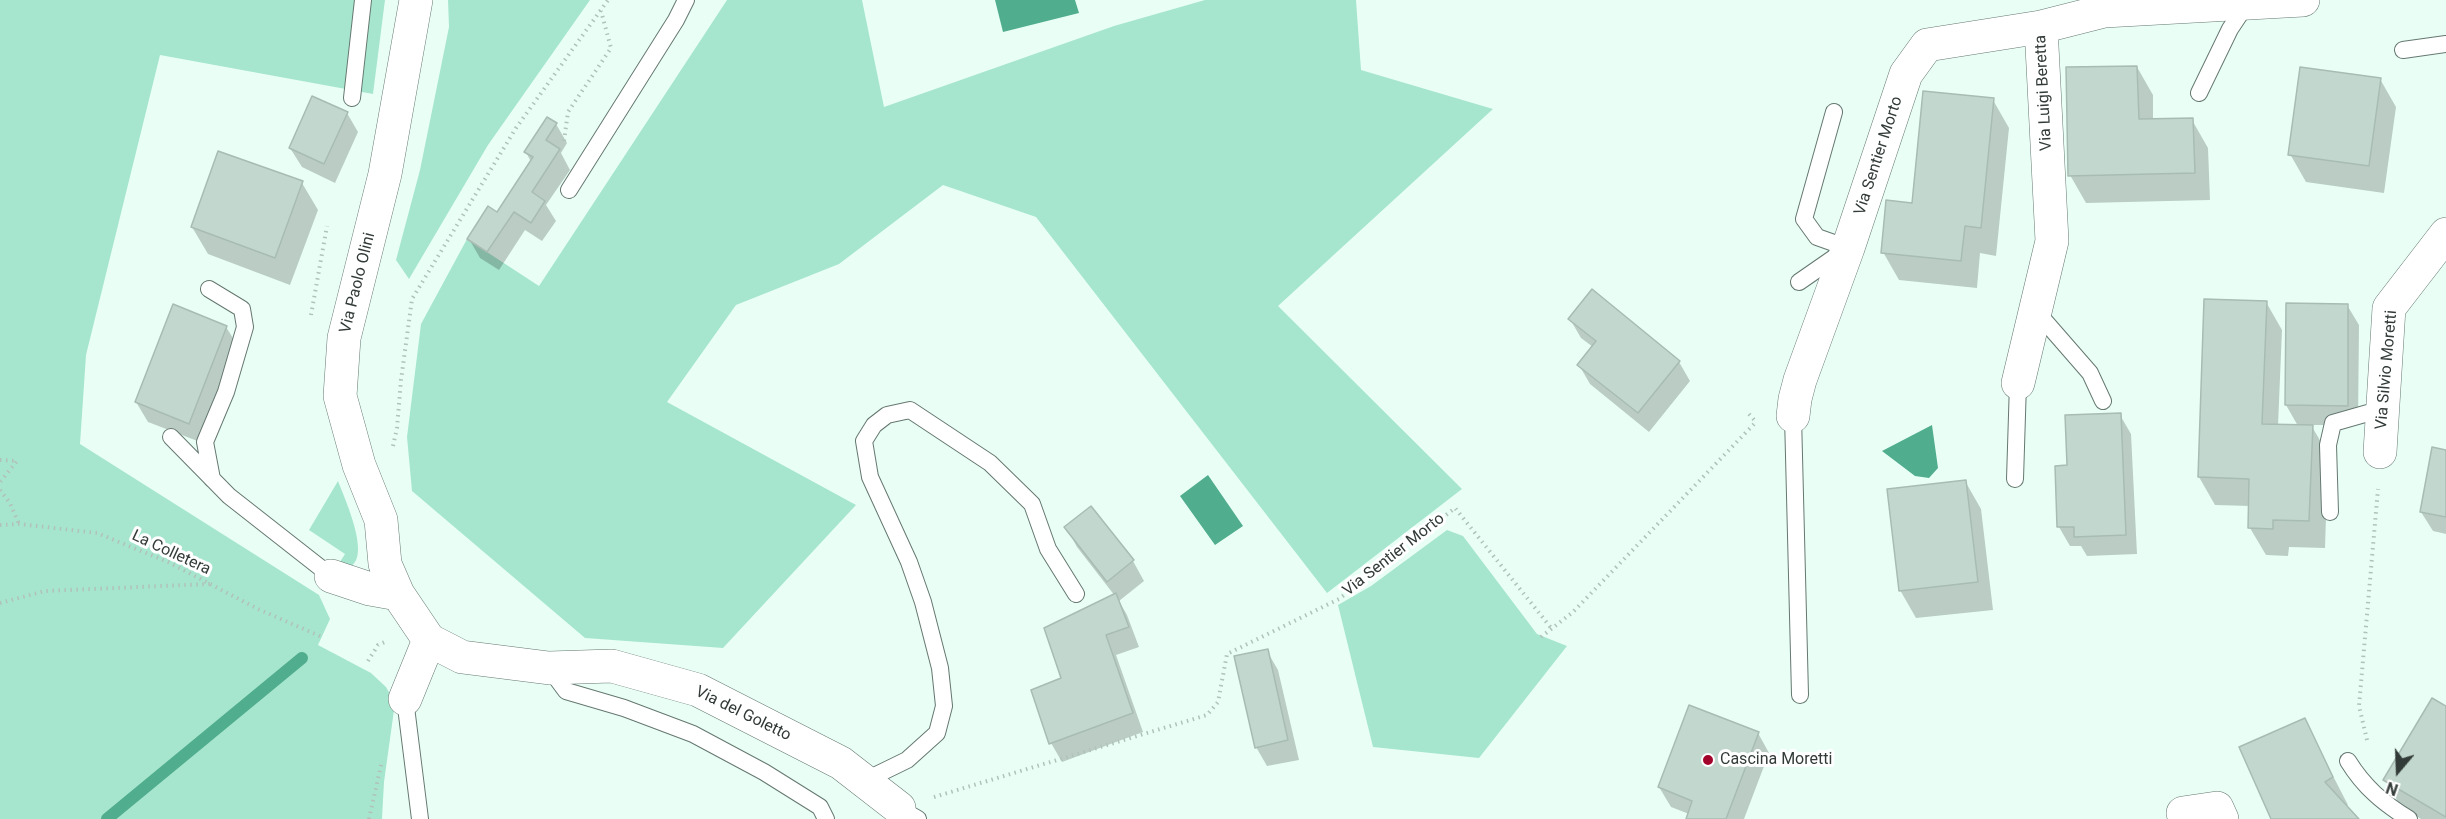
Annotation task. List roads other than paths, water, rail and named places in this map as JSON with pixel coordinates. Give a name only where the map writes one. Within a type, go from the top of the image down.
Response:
[{"type":"street","name":"Via Paolo Olini","points":[[385,564],[381,520],[359,465],[340,396],[344,338],[385,174],[416,0]]},
{"type":"street","name":"Via Luigi Beretta","points":[[2018,383],[2052,242],[2041,27],[2104,11],[2303,0]]},
{"type":"street","name":"Via Sentier Morto","points":[[1793,416],[1800,380],[1848,248],[1906,74],[1927,45],[2041,27]]},
{"type":"street","name":"Via Silvio Moretti","points":[[2380,452],[2389,308],[2446,234]]},
{"type":"street","name":"Via del Goletto","points":[[385,564],[398,594],[429,640],[462,657],[549,668],[612,666],[698,690],[841,763],[908,814]]},
{"type":"street","points":[[331,576],[370,589],[398,594]]},
{"type":"street","points":[[405,699],[429,640]]},
{"type":"street","points":[[2173,816],[2217,808],[2222,819]]},
{"type":"lane","points":[[352,98],[363,0]]},
{"type":"lane","points":[[569,190],[676,20],[686,0]]},
{"type":"lane","points":[[2199,93],[2230,29],[2248,2]]},
{"type":"lane","points":[[2403,50],[2446,44]]},
{"type":"lane","points":[[1833,112],[1804,219],[1817,237],[1848,248]]},
{"type":"lane","points":[[1799,282],[1848,248]]},
{"type":"lane","points":[[209,289],[242,309],[245,327],[226,392],[206,442],[212,480]]},
{"type":"lane","points":[[2036,311],[2090,373],[2103,401]]},
{"type":"lane","points":[[2015,479],[2018,383]]},
{"type":"lane","points":[[866,780],[907,760],[937,733],[944,706],[940,668],[923,602],[909,561],[870,477],[864,441],[874,425],[887,415],[910,410],[990,463],[1032,504],[1047,549],[1076,594]]},
{"type":"lane","points":[[2330,512],[2328,445],[2332,423],[2368,414],[2382,414]]},
{"type":"lane","points":[[1793,416],[1800,695]]},
{"type":"lane","points":[[171,437],[229,496],[331,576]]},
{"type":"lane","points":[[549,668],[566,691],[624,708],[693,734],[754,766],[820,807],[826,819]]},
{"type":"lane","points":[[405,699],[420,819]]},
{"type":"lane","points":[[2348,761],[2361,781],[2388,806],[2409,819]]},
{"type":"waterway","points":[[107,819],[302,658]]},
{"type":"place","name":"Cascina Moretti","points":[[1708,760]]}]
